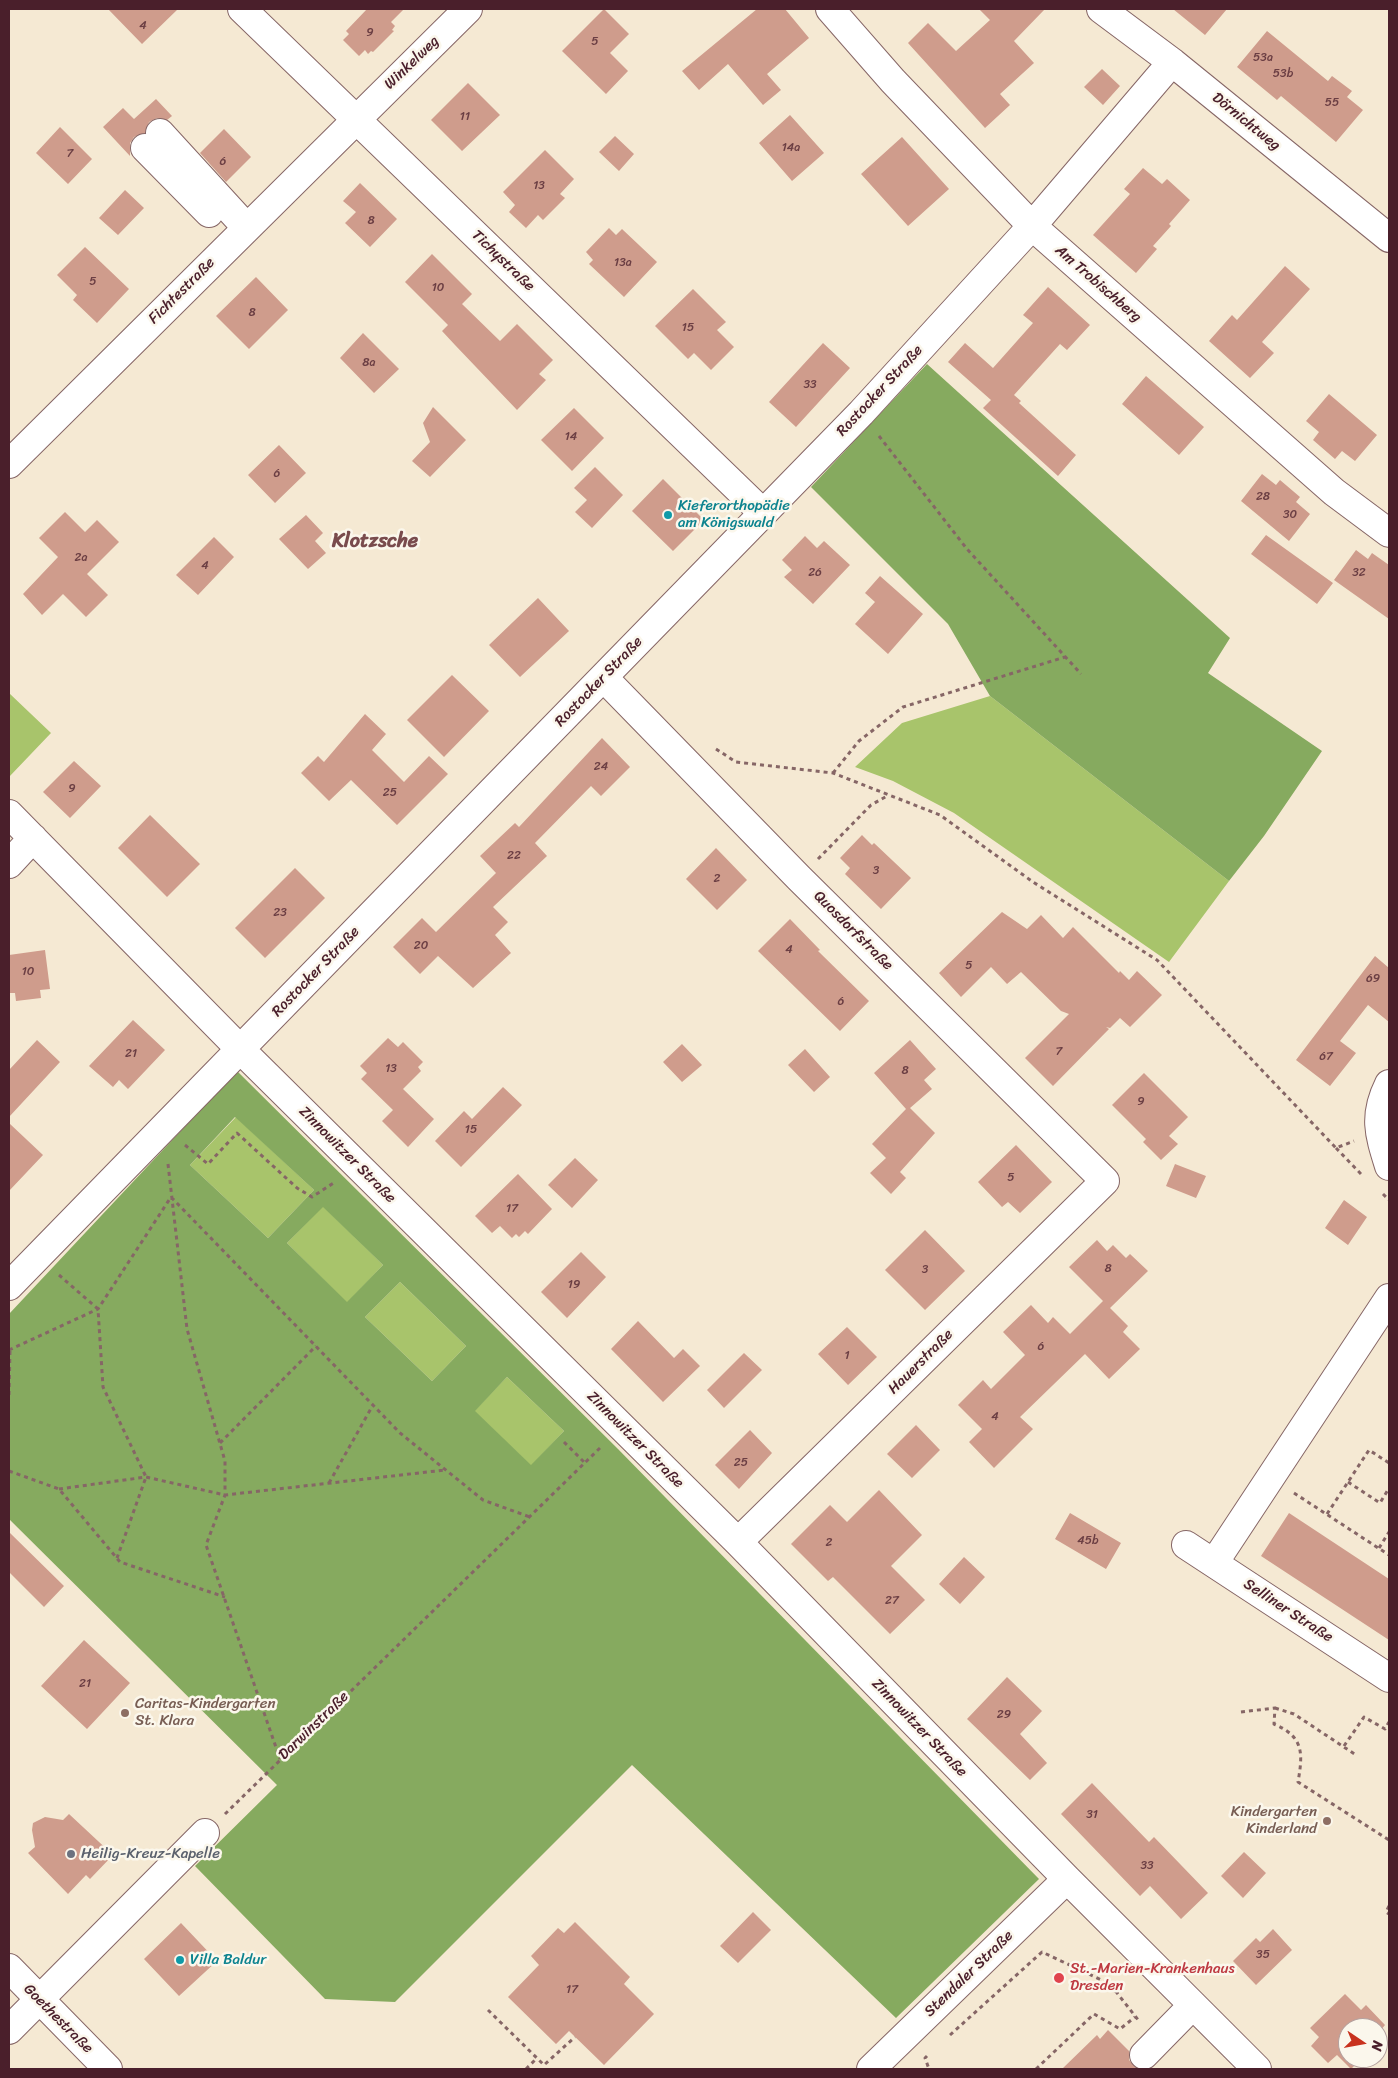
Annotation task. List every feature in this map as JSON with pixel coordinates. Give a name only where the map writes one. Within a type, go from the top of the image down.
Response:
[{"type":"street","name":"Tichystraße","points":[[242,9],[764,513]]},
{"type":"street","name":"Winkelweg","points":[[356,118],[468,9]]},
{"type":"street","name":"Am Trobischberg","points":[[830,9],[893,81],[1032,226],[1334,492],[1389,533]]},
{"type":"street","name":"Dörnichtweg","points":[[1101,9],[1172,62],[1389,238]]},
{"type":"street","name":"Rostocker Straße","points":[[9,1286],[861,413],[1032,226],[1172,62]]},
{"type":"street","name":"Fichtestraße","points":[[9,464],[356,118]]},
{"type":"street","points":[[152,140],[240,234]]},
{"type":"street","name":"Quosdorfstraße","points":[[604,678],[799,878],[1105,1181]]},
{"type":"street","name":"Zinnowitzer Straße","points":[[9,814],[240,1049],[738,1542],[1067,1880],[1257,2069]]},
{"type":"street","points":[[9,864],[33,838]]},
{"type":"street","points":[[1389,1084],[1381,1107],[1378,1132],[1389,1166]]},
{"type":"street","name":"Hauerstraße","points":[[738,1542],[1105,1181]]},
{"type":"street","points":[[1214,1563],[1389,1298]]},
{"type":"street","name":"Selliner Straße","points":[[1186,1545],[1389,1678]]},
{"type":"street","points":[[9,2030],[206,1833]]},
{"type":"street","name":"Stendaler Straße","points":[[871,2069],[1067,1880]]},
{"type":"street","name":"Goethestraße","points":[[9,1968],[108,2069]]},
{"type":"street","points":[[1150,2049],[1193,2005]]},
{"type":"path","points":[[861,413],[967,549],[1081,674]]},
{"type":"path","points":[[833,773],[859,741],[903,707],[1065,657]]},
{"type":"path","points":[[711,746],[736,762],[833,773],[940,815],[1033,882],[1157,960],[1336,1148],[1378,1132]]},
{"type":"path","points":[[799,878],[871,805],[888,796]]},
{"type":"path","points":[[164,1127],[208,1164],[237,1133],[297,1188],[312,1197],[320,1194],[356,1163]]},
{"type":"path","points":[[164,1127],[186,1329],[225,1461],[225,1495],[206,1545],[280,1759]]},
{"type":"path","points":[[9,1395],[10,1350],[98,1309],[172,1197]]},
{"type":"path","points":[[172,1197],[400,1433],[484,1500],[530,1517]]},
{"type":"path","points":[[37,1257],[98,1309],[103,1387],[146,1477],[117,1558]]},
{"type":"path","points":[[220,1444],[316,1346]]},
{"type":"path","points":[[328,1483],[373,1405]]},
{"type":"path","name":"Darwinstraße","points":[[206,1833],[622,1426]]},
{"type":"path","points":[[564,1442],[585,1462]]},
{"type":"path","points":[[1327,1514],[1369,1450],[1389,1463]]},
{"type":"path","points":[[9,1471],[59,1489],[146,1477],[225,1495],[446,1470]]},
{"type":"path","points":[[1271,1477],[1389,1554]]},
{"type":"path","points":[[1348,1482],[1380,1503],[1389,1488]]},
{"type":"path","points":[[59,1489],[120,1562],[225,1597]]},
{"type":"path","points":[[1379,1548],[1389,1532]]},
{"type":"path","points":[[1274,1708],[1274,1724],[1286,1730],[1299,1742],[1302,1761],[1298,1782],[1389,1840]]},
{"type":"path","points":[[1241,1712],[1274,1708],[1294,1714],[1356,1754]]},
{"type":"path","points":[[1344,1746],[1364,1717],[1385,1730],[1389,1722]]},
{"type":"path","points":[[1389,1906],[1386,1912],[1389,1914]]},
{"type":"path","points":[[947,2038],[1042,1952],[1110,1984],[1135,2017],[1150,2049]]},
{"type":"path","points":[[488,2010],[544,2065],[574,2037]]},
{"type":"path","points":[[1036,2069],[1094,2014],[1120,2029],[1135,2017]]},
{"type":"path","points":[[929,2069],[925,2058],[933,2051]]},
{"type":"path","points":[[526,2069],[537,2058]]},
{"type":"green space","points":[[927,364],[1230,638],[1208,673],[1322,751],[1264,836],[1229,881],[990,696],[948,624],[811,487]]},
{"type":"green space","points":[[9,693],[51,733],[9,777]]},
{"type":"green space","points":[[990,696],[1229,881],[1169,962],[954,813],[893,781],[855,767],[902,723]]},
{"type":"green space","points":[[237,1071],[618,1449],[1039,1879],[896,2018],[632,1765],[395,2002],[325,1999],[195,1866],[277,1785],[9,1519],[9,1314]],"holes":[[[235,1117],[314,1190],[268,1238],[190,1165]],[[323,1207],[383,1265],[347,1302],[287,1243]],[[400,1282],[466,1346],[432,1381],[365,1317]],[[507,1377],[564,1431],[531,1465],[475,1411]]]},
{"type":"green space","points":[[236,1117],[314,1190],[268,1238],[190,1165]]},
{"type":"green space","points":[[323,1206],[383,1265],[347,1303],[287,1243]]},
{"type":"green space","points":[[400,1282],[466,1346],[432,1381],[365,1317]]},
{"type":"green space","points":[[507,1377],[564,1431],[531,1466],[474,1411]]},
{"type":"building","points":[[108,9],[178,9],[142,44]]},
{"type":"building","points":[[367,9],[404,9],[391,22],[395,26],[392,30],[394,31],[373,52],[371,51],[368,54],[365,50],[359,56],[343,40],[349,34],[346,31]]},
{"type":"building","points":[[604,9],[629,34],[610,53],[628,71],[606,94],[562,51]]},
{"type":"building","points":[[757,9],[785,9],[809,38],[767,74],[781,90],[763,105],[728,64],[699,90],[682,71]]},
{"type":"building","points":[[979,9],[1045,9],[1014,41],[1034,63],[1000,94],[1010,105],[985,128],[908,43],[928,23],[956,51],[990,20]]},
{"type":"building","points":[[1173,9],[1227,9],[1205,35]]},
{"type":"building","points":[[1267,31],[1328,81],[1332,76],[1352,91],[1347,97],[1363,110],[1336,142],[1281,96],[1277,100],[1237,67]]},
{"type":"building","points":[[1102,69],[1120,86],[1103,105],[1084,87]]},
{"type":"building","points":[[468,83],[500,115],[462,151],[431,120]]},
{"type":"building","points":[[156,99],[172,116],[167,120],[157,118],[149,122],[145,133],[134,137],[130,143],[130,156],[103,127],[123,108],[134,119]]},
{"type":"building","points":[[790,115],[824,153],[792,181],[759,143]]},
{"type":"building","points":[[60,127],[92,159],[68,184],[36,153]]},
{"type":"building","points":[[224,129],[251,157],[226,182],[200,153]]},
{"type":"building","points":[[615,136],[634,154],[619,171],[599,152]]},
{"type":"building","points":[[902,137],[949,189],[908,226],[861,174]]},
{"type":"building","points":[[545,150],[574,179],[560,194],[565,198],[543,220],[538,215],[526,228],[509,212],[515,205],[503,192]]},
{"type":"building","points":[[1143,168],[1162,184],[1167,179],[1190,200],[1153,246],[1157,249],[1136,273],[1093,235],[1130,194],[1124,189]]},
{"type":"building","points":[[360,183],[397,219],[370,247],[345,223],[356,212],[343,201]]},
{"type":"building","points":[[125,190],[144,208],[118,235],[99,218]]},
{"type":"building","points":[[609,228],[616,235],[622,229],[657,262],[624,297],[589,264],[593,260],[586,252]]},
{"type":"building","points":[[85,247],[129,289],[97,323],[73,300],[77,295],[57,275]]},
{"type":"building","points":[[432,254],[472,294],[462,304],[500,341],[517,324],[553,360],[539,374],[546,380],[517,410],[442,331],[448,325],[405,282]]},
{"type":"building","points":[[1285,266],[1310,289],[1262,342],[1274,353],[1250,378],[1209,341],[1232,315],[1237,320]]},
{"type":"building","points":[[256,277],[288,310],[249,349],[216,316]]},
{"type":"building","points":[[1048,287],[1090,325],[1067,350],[1060,344],[1014,395],[1021,401],[1019,403],[1076,455],[1058,476],[983,408],[991,400],[948,362],[965,343],[993,368],[1033,323],[1023,315]]},
{"type":"building","points":[[693,289],[726,322],[717,330],[734,347],[711,370],[694,353],[688,359],[655,326]]},
{"type":"building","points":[[363,333],[399,369],[374,393],[340,358]]},
{"type":"building","points":[[823,343],[850,368],[796,427],[769,402]]},
{"type":"building","points":[[1146,376],[1204,427],[1179,455],[1122,404]]},
{"type":"building","points":[[1329,394],[1377,435],[1355,461],[1342,451],[1335,459],[1313,440],[1319,432],[1306,421]]},
{"type":"building","points":[[433,407],[466,440],[430,477],[412,461],[430,442],[423,423]]},
{"type":"building","points":[[574,408],[604,438],[572,471],[541,440]]},
{"type":"building","points":[[279,445],[306,473],[275,503],[248,475]]},
{"type":"building","points":[[595,467],[623,495],[592,528],[575,512],[587,500],[574,488]]},
{"type":"building","points":[[1262,474],[1276,485],[1280,480],[1300,497],[1296,502],[1310,514],[1289,541],[1241,501]]},
{"type":"building","name":"Kieferorthopädie am Königswald","points":[[663,479],[704,520],[673,551],[632,511]]},
{"type":"building","points":[[65,512],[85,532],[97,520],[119,542],[87,574],[108,595],[86,617],[63,594],[42,615],[23,594],[58,557],[39,538]]},
{"type":"building","points":[[306,515],[323,533],[315,541],[326,553],[308,569],[279,539]]},
{"type":"building","points":[[1266,535],[1333,583],[1317,604],[1251,554]]},
{"type":"building","points":[[805,536],[817,548],[824,541],[850,565],[813,604],[784,577],[792,570],[782,560]]},
{"type":"building","points":[[214,537],[234,557],[198,595],[176,575]]},
{"type":"building","points":[[1356,550],[1368,559],[1372,553],[1389,565],[1389,619],[1334,580]]},
{"type":"building","points":[[880,576],[923,614],[888,654],[855,624],[875,602],[865,593]]},
{"type":"building","points":[[538,598],[569,631],[520,677],[489,645]]},
{"type":"building","points":[[452,675],[489,711],[444,757],[407,720]]},
{"type":"building","points":[[365,714],[386,734],[372,750],[404,782],[429,756],[448,774],[397,825],[351,780],[329,801],[301,773],[318,756],[324,762]]},
{"type":"building","points":[[602,738],[630,767],[601,796],[591,786],[535,843],[547,856],[493,907],[508,922],[495,935],[511,953],[473,988],[438,956],[420,974],[393,947],[422,918],[436,932],[496,873],[480,856],[515,823],[519,827]]},
{"type":"building","points":[[74,761],[101,786],[70,818],[43,792]]},
{"type":"building","points":[[150,815],[200,864],[167,897],[118,848]]},
{"type":"building","points":[[862,835],[872,845],[874,843],[911,878],[881,909],[845,874],[850,868],[840,858]]},
{"type":"building","points":[[716,848],[747,880],[717,910],[686,879]]},
{"type":"building","points":[[295,868],[325,898],[265,958],[235,928]]},
{"type":"building","points":[[1002,912],[1027,929],[1041,915],[1063,938],[1073,927],[1119,973],[1120,971],[1129,980],[1137,971],[1162,995],[1130,1027],[1120,1018],[1110,1028],[1106,1027],[1109,1029],[1053,1086],[1025,1058],[1069,1014],[1061,1011],[1021,972],[1007,984],[991,967],[961,997],[939,973]]},
{"type":"building","points":[[790,919],[820,950],[818,951],[869,1001],[840,1031],[758,951]]},
{"type":"building","points":[[45,950],[50,989],[40,990],[41,998],[16,1001],[15,993],[9,993],[9,955]]},
{"type":"building","points":[[1375,956],[1389,968],[1389,1022],[1368,1005],[1340,1041],[1356,1053],[1330,1086],[1296,1060]]},
{"type":"building","points":[[133,1020],[165,1050],[128,1089],[119,1080],[113,1087],[89,1066]]},
{"type":"building","points":[[388,1038],[398,1047],[403,1042],[423,1062],[418,1067],[421,1071],[403,1089],[434,1119],[408,1147],[382,1121],[393,1110],[361,1079],[367,1073],[360,1066]]},
{"type":"building","points":[[37,1040],[60,1062],[9,1117],[9,1070]]},
{"type":"building","points":[[910,1040],[936,1069],[924,1080],[932,1089],[910,1108],[935,1133],[900,1172],[872,1144],[906,1109],[874,1073]]},
{"type":"building","points":[[682,1044],[702,1065],[682,1082],[663,1062]]},
{"type":"building","points":[[805,1049],[830,1077],[814,1092],[788,1065]]},
{"type":"building","points":[[1144,1073],[1188,1117],[1169,1136],[1178,1144],[1161,1160],[1143,1142],[1146,1139],[1112,1105]]},
{"type":"building","points":[[503,1087],[522,1105],[461,1167],[435,1141],[464,1111],[472,1119]]},
{"type":"building","points":[[9,1123],[43,1155],[9,1191]]},
{"type":"building","points":[[1016,1145],[1052,1182],[1020,1213],[1008,1202],[1002,1207],[978,1182]]},
{"type":"building","points":[[575,1158],[598,1180],[572,1208],[548,1185]]},
{"type":"building","points":[[886,1158],[906,1178],[891,1194],[870,1173]]},
{"type":"building","points":[[1175,1164],[1206,1176],[1196,1198],[1166,1186]]},
{"type":"building","points":[[518,1174],[552,1209],[528,1234],[525,1231],[519,1237],[516,1234],[512,1238],[500,1226],[492,1233],[475,1216]]},
{"type":"building","points":[[1344,1200],[1367,1217],[1348,1245],[1325,1228]]},
{"type":"building","points":[[925,1230],[965,1271],[925,1310],[885,1270]]},
{"type":"building","points":[[1097,1240],[1107,1251],[1113,1245],[1126,1258],[1130,1254],[1148,1271],[1110,1308],[1128,1326],[1123,1332],[1140,1349],[1109,1379],[1085,1354],[1020,1417],[1033,1429],[994,1468],[969,1442],[982,1429],[958,1405],[983,1380],[991,1389],[1025,1355],[1003,1332],[1031,1305],[1048,1323],[1053,1317],[1070,1334],[1103,1301],[1069,1267]]},
{"type":"building","points":[[581,1252],[606,1277],[567,1318],[541,1292]]},
{"type":"building","points":[[638,1321],[674,1358],[683,1349],[700,1366],[663,1402],[611,1349]]},
{"type":"building","points":[[847,1327],[877,1357],[848,1385],[818,1354]]},
{"type":"building","points":[[744,1353],[762,1370],[724,1408],[707,1390]]},
{"type":"building","points":[[916,1425],[940,1450],[912,1478],[887,1454]]},
{"type":"building","points":[[750,1430],[772,1453],[739,1489],[715,1465]]},
{"type":"building","points":[[879,1490],[922,1535],[891,1566],[925,1600],[890,1634],[833,1577],[828,1581],[791,1544],[830,1505],[847,1522]]},
{"type":"building","points":[[1070,1513],[1121,1543],[1106,1569],[1055,1539]]},
{"type":"building","points":[[1289,1513],[1389,1579],[1389,1640],[1261,1556]]},
{"type":"building","points":[[9,1532],[64,1586],[44,1607],[9,1572]]},
{"type":"building","points":[[964,1557],[985,1577],[960,1604],[939,1584]]},
{"type":"building","points":[[84,1640],[130,1683],[87,1729],[41,1686]]},
{"type":"building","points":[[1007,1677],[1042,1711],[1020,1734],[1047,1763],[1030,1780],[967,1719]]},
{"type":"building","points":[[1092,1783],[1149,1842],[1154,1837],[1208,1893],[1181,1919],[1150,1886],[1140,1896],[1061,1814]]},
{"type":"building","name":"Heilig-Kreuz-Kapelle","points":[[69,1814],[113,1855],[90,1879],[86,1875],[68,1894],[28,1853],[35,1847],[32,1830],[33,1823],[45,1817],[63,1820]]},
{"type":"building","points":[[1244,1852],[1266,1873],[1243,1898],[1221,1876]]},
{"type":"building","points":[[753,1912],[771,1930],[738,1963],[720,1946]]},
{"type":"building","points":[[575,1922],[630,1977],[624,1984],[654,2014],[604,2065],[569,2031],[556,2044],[508,1997],[539,1965],[531,1956],[558,1928],[564,1933]]},
{"type":"building","name":"Villa Baldur","points":[[181,1923],[217,1961],[179,1996],[144,1959]]},
{"type":"building","points":[[1273,1929],[1292,1950],[1256,1985],[1233,1961],[1256,1938],[1260,1942]]},
{"type":"building","points":[[1345,1994],[1361,2010],[1366,2005],[1378,2018],[1338,2018],[1338,2056],[1328,2063],[1311,2046],[1319,2037],[1310,2028]]},
{"type":"building","points":[[1108,2030],[1129,2051],[1129,2060],[1138,2069],[1062,2069],[1097,2035],[1100,2039]]},
{"type":"place","name":"Kieferorthopädie am Königswald","points":[[668,515]]},
{"type":"place","name":"Caritas-Kindergarten St. Klara","points":[[125,1713]]},
{"type":"place","name":"Kindergarten Kinderland","points":[[1327,1821]]},
{"type":"place","name":"Heilig-Kreuz-Kapelle","points":[[71,1854]]},
{"type":"place","name":"Villa Baldur","points":[[180,1960]]},
{"type":"place","name":"St.-Marien-Krankenhaus Dresden","points":[[1059,1978]]},
{"type":"district","name":"Klotzsche","points":[[375,542]]}]
